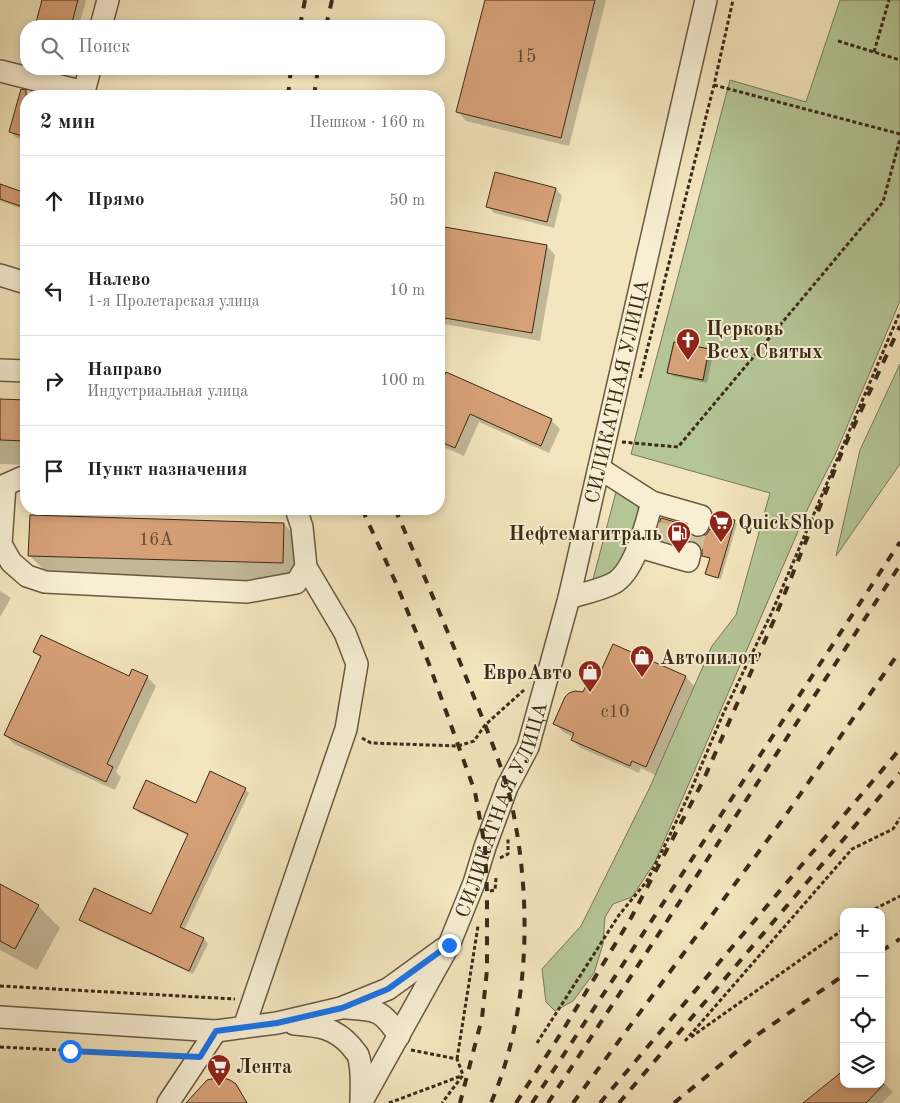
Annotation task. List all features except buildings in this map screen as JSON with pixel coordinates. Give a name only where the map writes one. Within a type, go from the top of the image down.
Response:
[{"type":"street","points":[[103,20],[108,0]]},
{"type":"street","name":"СИЛИКАТНАЯ УЛИЦА","points":[[361,1103],[404,1043],[449,945],[474,883],[501,804],[528,747],[569,598],[706,0]]},
{"type":"street","points":[[0,71],[76,90]]},
{"type":"street","points":[[85,90],[88,75]]},
{"type":"street","points":[[0,274],[20,281]]},
{"type":"street","points":[[0,370],[20,371]]},
{"type":"street","points":[[569,598],[615,582],[626,571],[663,549],[673,513],[599,468]]},
{"type":"street","points":[[20,478],[5,485],[1,544],[6,560],[26,576],[45,582],[247,592],[296,583],[306,567]]},
{"type":"street","points":[[244,1027],[346,729],[356,664],[345,633],[306,567],[302,526],[298,515]]},
{"type":"street","points":[[0,1017],[216,1031],[277,1023],[342,1008],[388,989],[449,945]]},
{"type":"street","points":[[342,1008],[378,1012],[387,1019],[404,1043]]},
{"type":"street","points":[[277,1023],[313,1025],[332,1030],[348,1043],[358,1054],[361,1072],[361,1103]]},
{"type":"street","points":[[168,1103],[216,1031]]},
{"type":"path","points":[[733,0],[714,85],[900,134]]},
{"type":"path","points":[[874,52],[889,0]]},
{"type":"path","points":[[838,42],[900,60]]},
{"type":"path","points":[[605,440],[678,447],[883,202],[900,139]]},
{"type":"path","points":[[537,1043],[619,915],[646,881],[663,847],[691,790],[723,714],[772,612],[900,312]]},
{"type":"path","points":[[346,729],[371,743],[458,746],[474,741],[485,725],[528,686]]},
{"type":"path","points":[[893,829],[900,818]]},
{"type":"path","points":[[840,933],[686,1041],[852,849],[893,829],[900,829]]},
{"type":"path","points":[[877,908],[900,896]]},
{"type":"path","points":[[0,986],[253,1000]]},
{"type":"path","points":[[404,1043],[457,1059],[463,1075]]},
{"type":"path","points":[[0,1047],[200,1057]]},
{"type":"path","points":[[389,1103],[463,1075]]},
{"type":"path","points":[[442,1103],[463,1075]]},
{"type":"green space","points":[[840,0],[900,0],[900,301],[835,455],[809,506],[655,862],[632,897],[613,904],[605,917],[603,944],[594,973],[573,1001],[555,1011],[546,1002],[542,969],[581,926],[650,787],[712,646],[736,615],[770,493],[631,454],[730,80],[806,102]],"holes":[[[674,342],[709,349],[703,380],[667,372]]]},
{"type":"green space","points":[[900,364],[900,464],[836,556],[860,450]]},
{"type":"green space","points":[[619,491],[637,504],[639,511],[632,547],[612,574],[592,583],[616,492]]},
{"type":"tunnel","points":[[656,543],[664,516]]},
{"type":"tunnel","points":[[671,547],[679,520]]},
{"type":"tunnel","points":[[690,553],[698,525]]},
{"type":"railway","points":[[301,20],[305,0]]},
{"type":"railway","points":[[327,20],[332,0]]},
{"type":"railway","points":[[289,90],[290,75]]},
{"type":"railway","points":[[315,90],[317,75]]},
{"type":"railway","points":[[516,1103],[631,918],[703,781],[774,620],[842,452],[900,326]]},
{"type":"railway","points":[[365,515],[396,583],[429,664],[475,792],[485,847],[487,970],[482,1018],[460,1103]]},
{"type":"railway","points":[[398,515],[452,642],[494,749],[509,793],[518,839],[524,905],[523,973],[512,1039],[503,1072],[491,1103]]},
{"type":"railway","points":[[532,1103],[900,542]]},
{"type":"railway","points":[[548,1103],[900,565]]},
{"type":"railway","points":[[573,1103],[783,819],[900,651]]},
{"type":"railway","points":[[600,1103],[900,749]]},
{"type":"railway","points":[[619,1103],[900,773]]},
{"type":"railway","points":[[885,948],[900,939]]},
{"type":"railway","points":[[674,1103],[757,1035],[840,978]]},
{"type":"place","name":"Церковь Всех Святых","points":[[688,361]]},
{"type":"place","name":"QuickShop","points":[[721,543]]},
{"type":"place","name":"Нефтемагитраль","points":[[679,554]]},
{"type":"place","name":"Автопилот","points":[[642,678]]},
{"type":"place","name":"ЕвроАвто","points":[[590,693]]},
{"type":"place","name":"Лента","points":[[219,1087]]},
{"type":"route","points":[[70,1051],[200,1057],[216,1031],[277,1023],[342,1008],[388,989],[449,945]]}]
